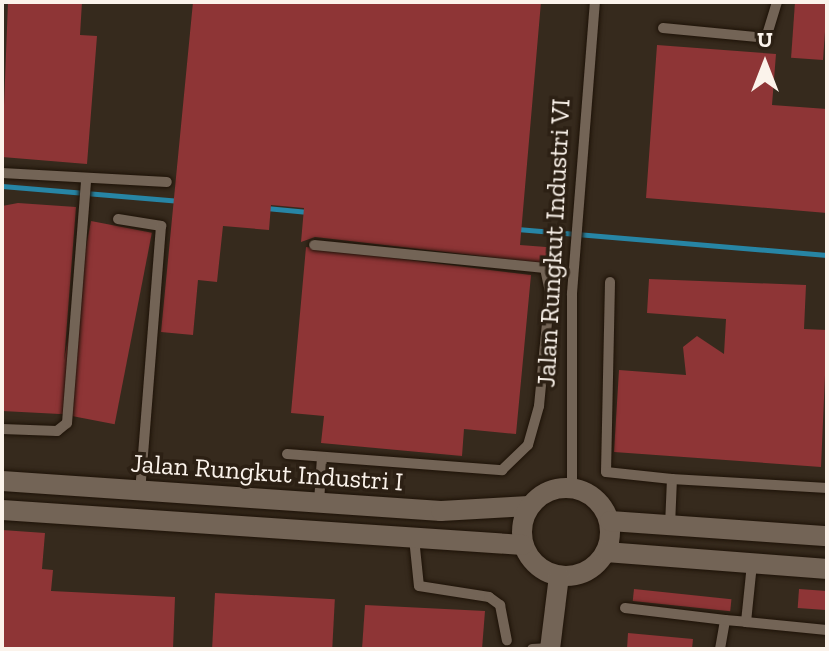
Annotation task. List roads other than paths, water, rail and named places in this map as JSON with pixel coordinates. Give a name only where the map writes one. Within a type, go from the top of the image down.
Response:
[{"type":"street","name":"Jalan Rungkut Industri I","points":[[2,481],[441,511],[529,506]]},
{"type":"street","points":[[556,488],[572,488],[596,498],[610,521],[606,552],[586,571],[559,576],[537,565],[523,545],[529,506],[556,488]]},
{"type":"street","points":[[2,510],[523,545]]},
{"type":"street","points":[[610,521],[827,536]]},
{"type":"street","points":[[606,552],[827,569]]},
{"type":"street","points":[[544,649],[559,576]]},
{"type":"lane","name":"Jalan Rungkut Industri VI","points":[[572,488],[572,293],[595,2]]},
{"type":"lane","points":[[663,28],[766,38],[777,2]]},
{"type":"lane","points":[[2,173],[86,182],[167,182]]},
{"type":"lane","points":[[2,429],[57,431],[67,423],[86,182]]},
{"type":"lane","points":[[118,219],[161,226],[140,490]]},
{"type":"lane","points":[[287,454],[490,472],[515,464],[539,406],[550,292],[548,273],[537,265],[314,245]]},
{"type":"lane","points":[[610,282],[606,472],[827,488]]},
{"type":"lane","points":[[550,292],[572,293]]},
{"type":"lane","points":[[319,502],[322,457]]},
{"type":"lane","points":[[670,526],[672,479]]},
{"type":"lane","points":[[414,538],[419,586],[489,597],[500,605],[507,640]]},
{"type":"lane","points":[[746,622],[752,564]]},
{"type":"lane","points":[[625,608],[827,630]]},
{"type":"lane","points":[[720,649],[725,620]]},
{"type":"waterway","points":[[2,186],[180,201]]},
{"type":"waterway","points":[[266,208],[308,212]]},
{"type":"waterway","points":[[517,229],[827,255]]}]
